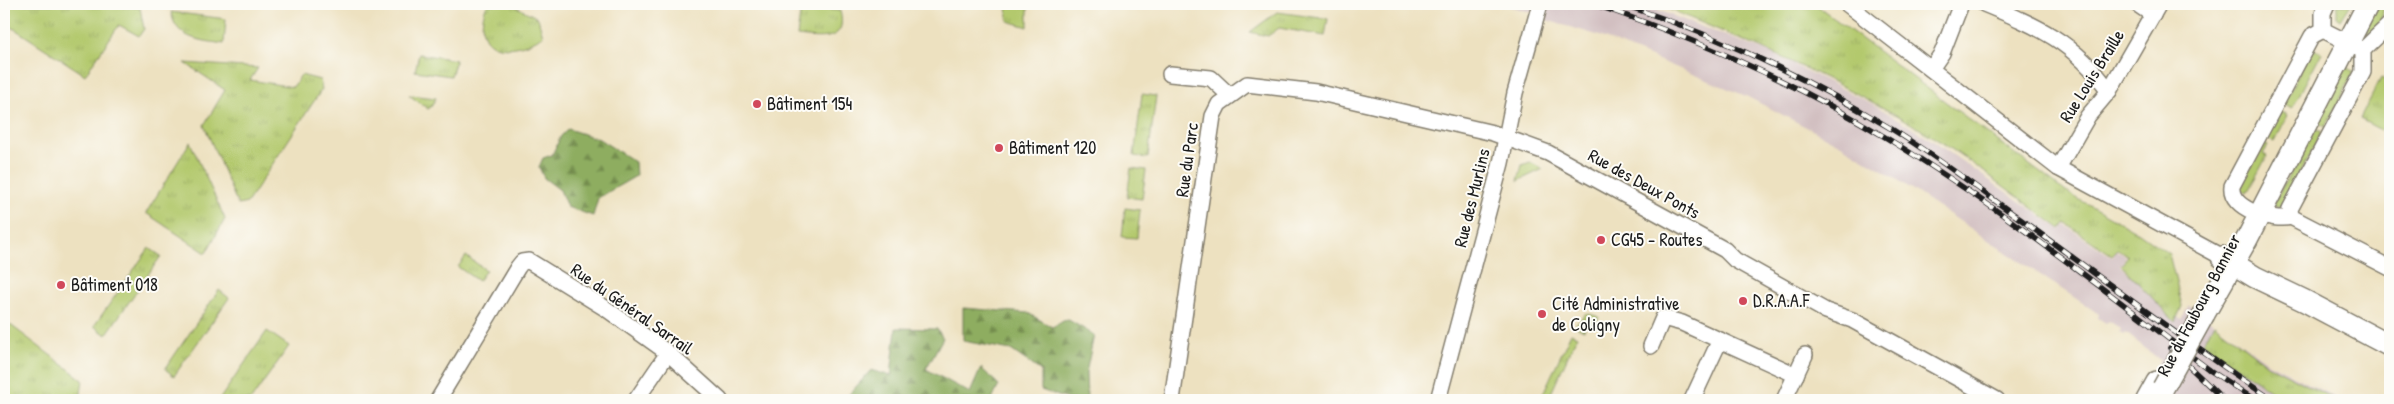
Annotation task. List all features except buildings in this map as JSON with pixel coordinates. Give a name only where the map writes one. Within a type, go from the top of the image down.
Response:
[{"type":"main road","name":"Rue du Faubourg Bannier","points":[[2157,395],[2199,311],[2255,212],[2343,41],[2359,4]]},
{"type":"main road","name":"Rue du Faubourg Bannier","points":[[2343,41],[2368,4]]},
{"type":"main road","points":[[2227,260],[2390,346]]},
{"type":"street","points":[[1847,4],[2058,168],[2227,260]]},
{"type":"street","points":[[1931,69],[1942,53],[1962,4]]},
{"type":"street","points":[[1984,4],[2043,30],[2065,43],[2096,71],[2109,91]]},
{"type":"street","points":[[2137,4],[2156,10]]},
{"type":"street","name":"Rue du Faubourg Bannier","points":[[2327,4],[2323,13],[2343,41],[2363,72],[2290,209],[2290,217],[2277,220],[2255,212],[2236,201],[2231,192],[2232,186],[2312,36],[2343,41],[2390,24]]},
{"type":"street","name":"Rue des Murlins","points":[[1438,400],[1502,163],[1506,137],[1539,8]]},
{"type":"street","name":"Rue Louis Braille","points":[[2058,168],[2088,116],[2109,91],[2156,10]]},
{"type":"street","points":[[1170,74],[1211,78],[1229,95]]},
{"type":"street","name":"Rue du Parc","points":[[1172,400],[1213,116],[1219,104],[1229,95],[1247,84],[1316,92],[1382,106],[1506,137]]},
{"type":"street","name":"Rue des Deux Ponts","points":[[1506,137],[1548,154],[1725,250],[1735,260],[1826,311],[1852,320],[1997,400]]},
{"type":"street","points":[[2290,217],[2390,268]]},
{"type":"street","name":"Rue du Général Sarrail","points":[[438,400],[522,262],[530,262],[605,308],[668,353],[720,400]]},
{"type":"street","points":[[1651,346],[1663,318],[1682,323],[1796,375]]},
{"type":"street","points":[[1692,400],[1720,340]]},
{"type":"street","points":[[636,400],[668,353]]},
{"type":"street","points":[[1784,400],[1805,355]]},
{"type":"shaded area","points":[[1501,4],[1642,4],[1768,52],[1873,104],[1927,137],[2061,230],[2065,225],[2112,257],[2117,250],[2126,257],[2120,266],[2181,320],[2189,305],[2269,363],[2340,400],[2172,400],[2149,378],[2160,360],[2126,333],[2124,335],[2120,332],[2121,329],[2109,321],[2106,323],[2098,318],[2099,314],[1889,174],[1841,145],[1746,96],[1597,35],[1546,20],[1546,16]]},
{"type":"green space","points":[[4,4],[109,4],[140,8],[144,29],[139,36],[119,25],[85,75],[4,22]]},
{"type":"green space","points":[[487,4],[517,4],[517,7],[538,18],[543,36],[518,47],[506,48],[496,46],[488,41],[483,32],[483,20]]},
{"type":"green space","points":[[1007,4],[1028,4],[1028,27],[1008,21]]},
{"type":"green space","points":[[1656,4],[1815,4],[2066,192],[2139,233],[2169,254],[2182,306],[2175,322],[2121,265],[2128,257],[2118,249],[2112,255],[2065,223],[2061,229],[1945,145],[1862,97],[1795,63]]},
{"type":"green space","points":[[2337,4],[2351,4],[2341,20],[2337,17]]},
{"type":"green space","points":[[2375,4],[2383,4],[2382,18],[2374,30],[2365,34],[2362,32]]},
{"type":"green space","points":[[801,6],[840,11],[842,22],[840,29],[836,34],[829,37],[797,36]]},
{"type":"green space","points":[[171,12],[226,19],[224,44],[190,37],[178,28]]},
{"type":"green space","points":[[1277,12],[1328,19],[1325,36],[1279,28],[1268,36],[1250,32]]},
{"type":"green space","points":[[2312,48],[2321,53],[2292,109],[2283,104]]},
{"type":"green space","points":[[419,54],[456,60],[451,76],[415,71]]},
{"type":"green space","points":[[185,63],[258,68],[250,80],[293,87],[301,75],[320,80],[322,89],[247,203],[238,205],[204,125],[225,90]]},
{"type":"green space","points":[[2346,67],[2354,72],[2325,127],[2317,122]]},
{"type":"green space","points":[[2381,78],[2390,82],[2390,135],[2360,119]]},
{"type":"green space","points":[[1142,94],[1156,96],[1148,158],[1134,156]]},
{"type":"green space","points":[[409,95],[436,98],[428,109]]},
{"type":"green space","points":[[2280,111],[2288,115],[2274,142],[2266,138]]},
{"type":"green space","points":[[2315,128],[2322,132],[2281,208],[2273,204]]},
{"type":"green space","points":[[568,129],[599,139],[635,162],[636,176],[598,198],[593,216],[567,207],[560,190],[544,178],[539,167],[543,158],[552,155],[561,136]]},
{"type":"green space","points":[[190,142],[225,219],[206,253],[146,213]]},
{"type":"green space","points":[[2263,143],[2268,146],[2263,154],[2267,156],[2247,193],[2239,189]]},
{"type":"green space","points":[[1530,162],[1543,169],[1518,181],[1522,165]]},
{"type":"green space","points":[[1131,168],[1146,170],[1142,199],[1127,197]]},
{"type":"green space","points":[[1125,208],[1140,210],[1137,238],[1122,237]]},
{"type":"green space","points":[[149,248],[161,256],[106,335],[94,326]]},
{"type":"green space","points":[[466,256],[486,270],[478,281],[458,267]]},
{"type":"green space","points":[[219,290],[229,298],[174,376],[165,369]]},
{"type":"green space","points":[[963,308],[1028,313],[1052,327],[1067,319],[1094,335],[1086,373],[1087,398],[1090,400],[1070,400],[1041,390],[1041,371],[1011,350],[963,341]]},
{"type":"green space","points":[[1586,313],[1599,317],[1594,327],[1586,324],[1584,330],[1574,326]]},
{"type":"green space","points":[[4,320],[83,380],[80,400],[4,400]]},
{"type":"green space","points":[[2214,323],[2268,365],[2336,400],[2285,400],[2203,344]]},
{"type":"green space","points":[[896,328],[937,329],[943,338],[926,369],[970,393],[981,368],[999,385],[992,400],[845,399],[871,370],[891,376]]},
{"type":"green space","points":[[267,331],[289,346],[251,400],[219,400]]},
{"type":"green space","points":[[1571,333],[1577,336],[1548,400],[1540,400]]},
{"type":"railway","points":[[1593,4],[1668,31],[1743,63],[1815,98],[1885,137],[2010,220],[2211,371],[2255,400]]},
{"type":"railway","points":[[1622,4],[1691,29],[1759,58],[1826,91],[1890,128],[1954,171],[2176,333],[2273,400]]},
{"type":"railway","points":[[2170,348],[2224,400]]},
{"type":"place","name":"Bâtiment 154","points":[[757,104]]},
{"type":"place","name":"Bâtiment 120","points":[[999,148]]},
{"type":"place","name":"CG45 - Routes","points":[[1601,240]]},
{"type":"place","name":"Bâtiment 018","points":[[61,285]]},
{"type":"place","name":"D.R.A.A.F","points":[[1743,301]]},
{"type":"place","name":"Cité Administrative de Coligny","points":[[1542,314]]}]
